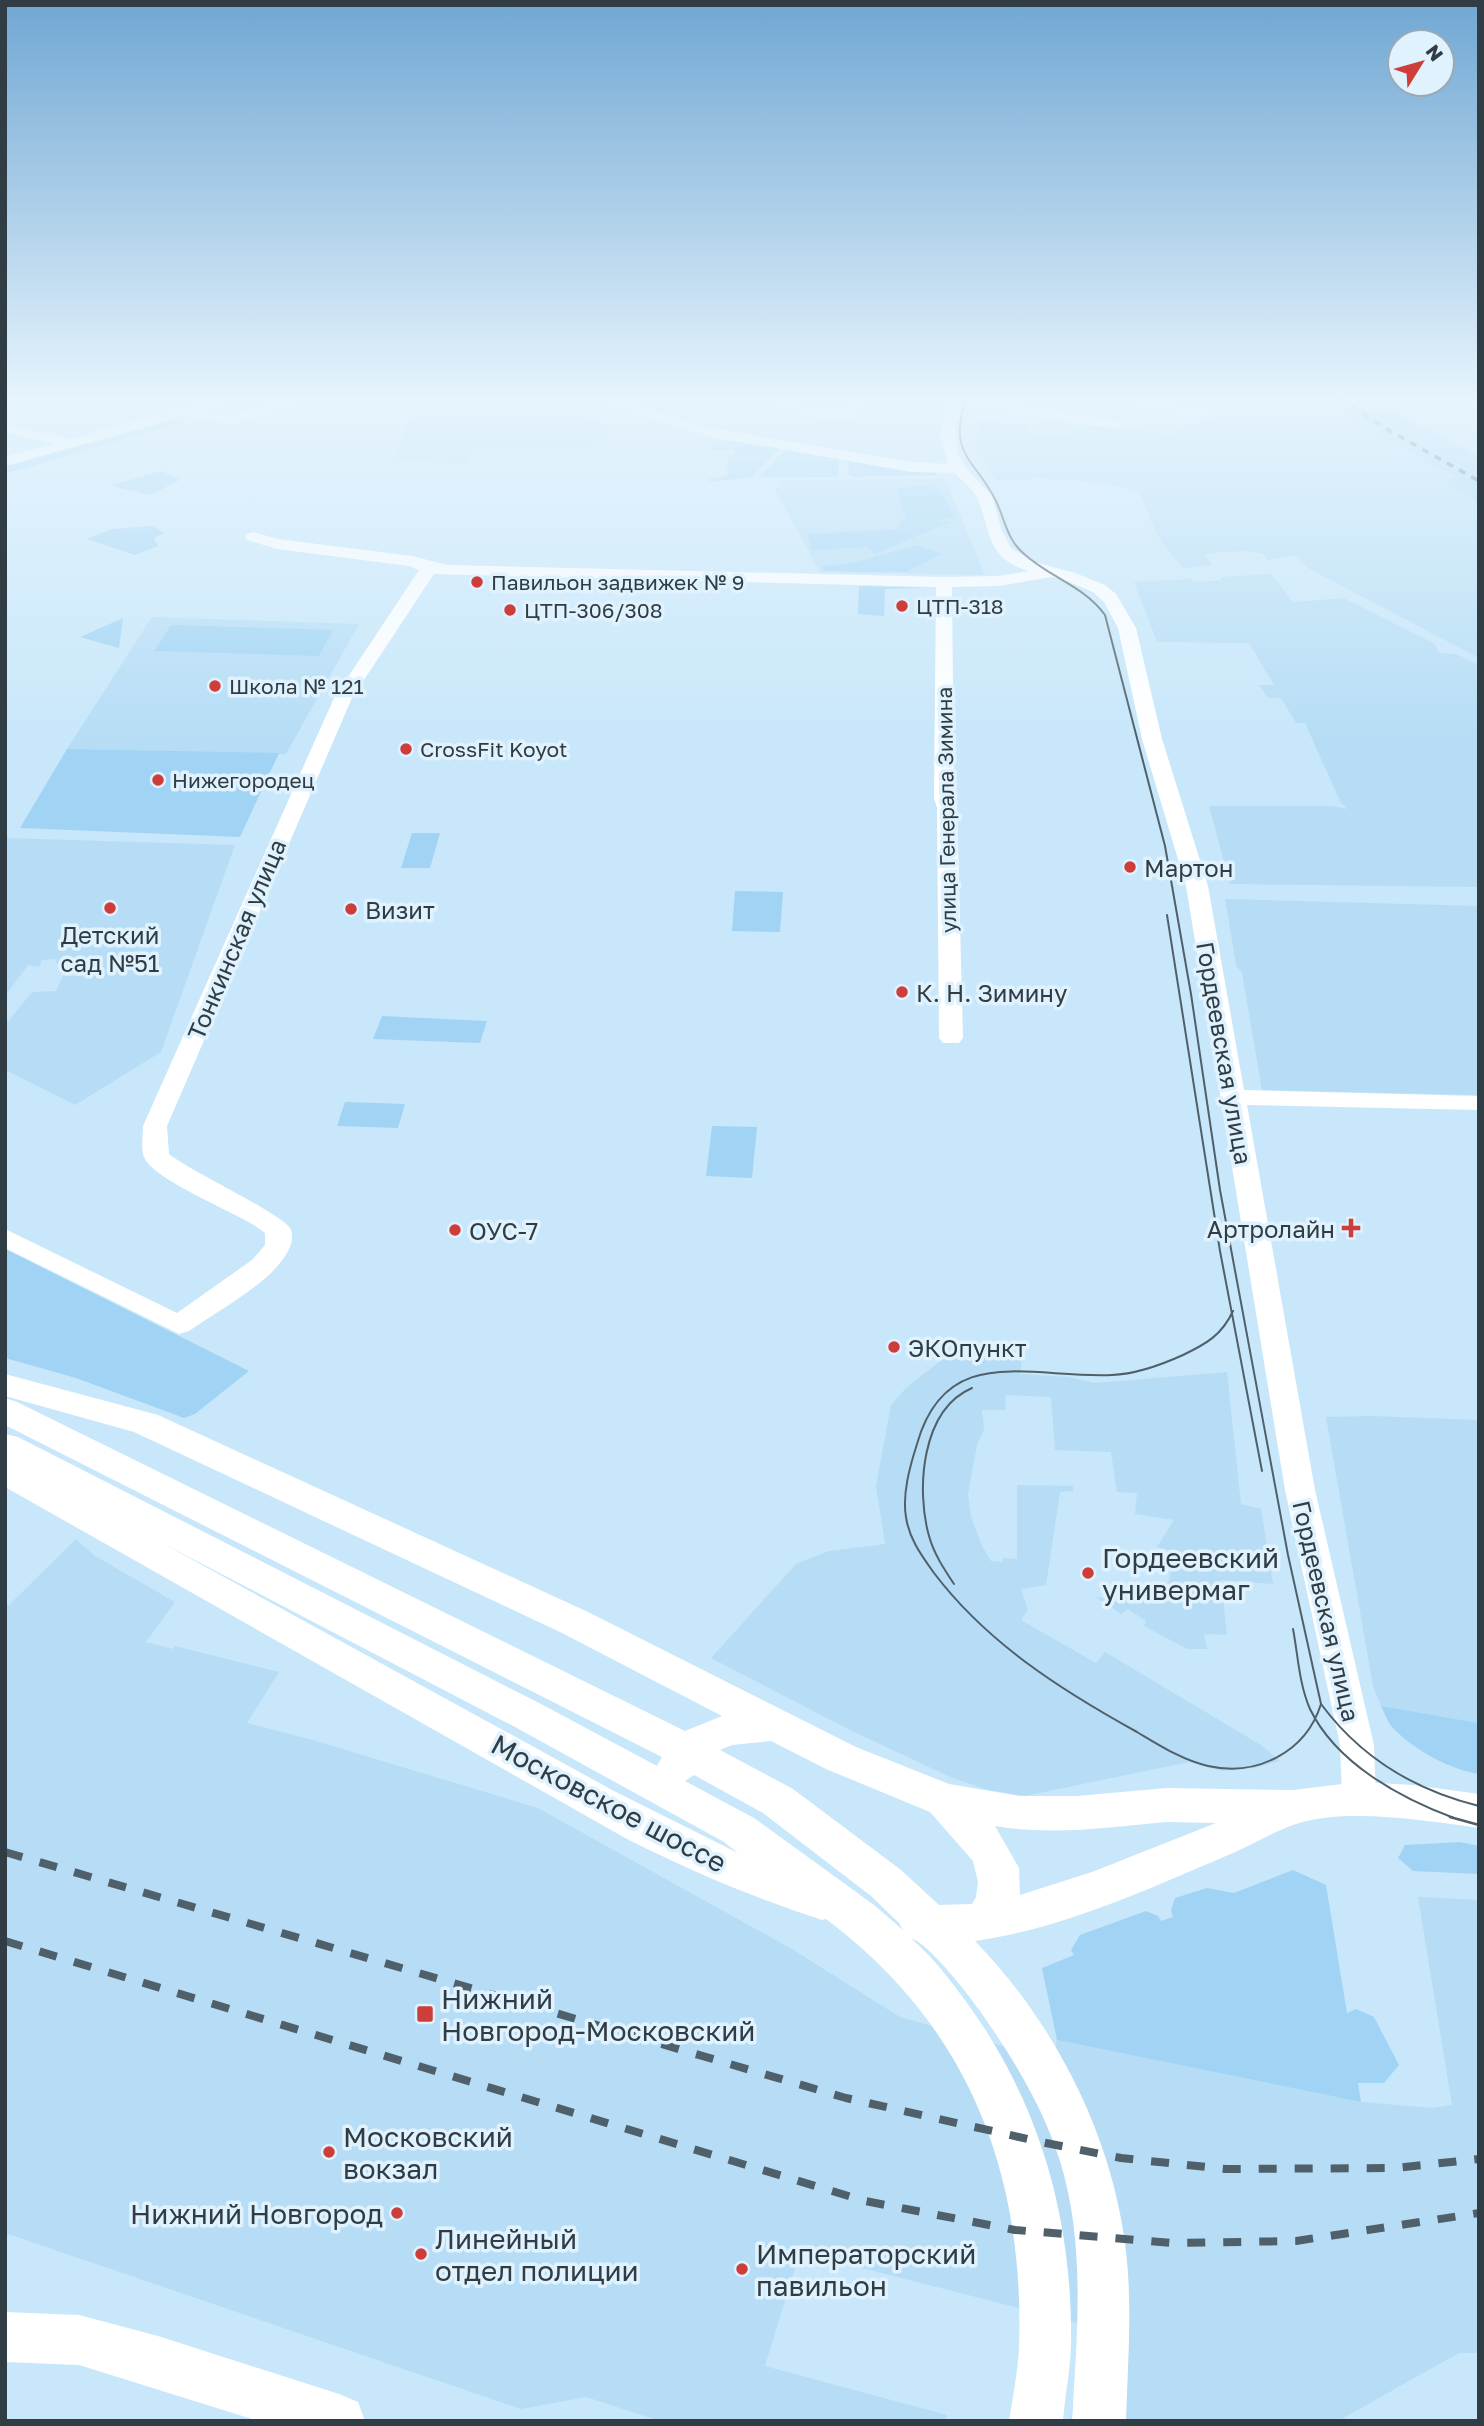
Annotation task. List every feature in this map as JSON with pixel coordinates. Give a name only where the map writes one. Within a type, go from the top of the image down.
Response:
[{"type":"main road","name":"Московское шоссе","points":[[5,1385],[146,1423],[574,1622],[841,1758],[944,1800],[1019,1813],[1077,1813],[1167,1805],[1293,1807],[1359,1799],[1413,1802],[1479,1811]]},
{"type":"main road","points":[[5,1410],[543,1702],[669,1792],[739,1830],[858,1918],[907,1962],[942,2004],[979,2060],[1011,2125],[1032,2191],[1042,2265],[1045,2348],[1036,2421]]},
{"type":"main road","points":[[5,1446],[543,1702],[662,1738],[778,1801],[886,1883],[984,1980],[1028,2042],[1060,2103],[1084,2162],[1098,2226],[1104,2313],[1099,2421]]},
{"type":"main road","name":"Московское шоссе","points":[[5,1471],[121,1538],[679,1846],[783,1889],[857,1912],[951,1926],[984,1922],[1048,1906],[1200,1851],[1293,1807]]},
{"type":"main road","points":[[679,1846],[668,1804],[670,1780],[681,1759],[704,1737],[737,1726],[775,1725]]},
{"type":"main road","points":[[944,1800],[986,1844],[999,1873],[997,1899],[984,1922]]},
{"type":"main road","points":[[5,2337],[79,2340],[158,2362],[339,2421]]},
{"type":"street","name":"Гордеевская улица","points":[[988,511],[995,534],[1005,551],[1049,573],[1093,585],[1110,598],[1126,626],[1151,737],[1174,802],[1197,886],[1300,1490],[1357,1745],[1359,1799]]},
{"type":"street","points":[[253,537],[277,544],[412,561],[429,568],[453,570],[944,582],[999,581],[1049,573]]},
{"type":"street","name":"Тонкинская улица","points":[[5,1237],[179,1325],[262,1266],[278,1246],[278,1230],[258,1214],[173,1172],[156,1157],[155,1126],[343,698],[429,568]]},
{"type":"street","name":"улица Генерала Зимина","points":[[944,582],[944,797],[947,808],[951,1038]]},
{"type":"street","points":[[1233,1097],[1479,1103]]},
{"type":"shaded area","points":[[787,511],[958,511],[985,575],[820,572]]},
{"type":"shaded area","points":[[903,511],[951,511],[954,516],[938,521],[950,522],[875,554],[867,547],[812,550],[807,534],[899,529],[902,519],[906,519]]},
{"type":"shaded area","points":[[1147,511],[1479,511],[1479,658],[1308,568],[1294,555],[1268,560],[1263,554],[1250,551],[1219,552],[1205,555],[1213,565],[1183,568],[1160,540]]},
{"type":"shaded area","points":[[153,526],[164,533],[154,538],[158,546],[135,555],[87,539],[112,529]]},
{"type":"shaded area","points":[[917,545],[942,554],[906,572],[825,571],[821,566],[849,564]]},
{"type":"shaded area","points":[[1271,574],[1293,602],[1344,598],[1435,644],[1439,653],[1456,654],[1479,665],[1479,887],[1230,884],[1209,806],[1332,806],[1347,809],[1340,801],[1305,723],[1296,723],[1281,698],[1268,698],[1259,685],[1274,685],[1249,643],[1157,642],[1134,582],[1191,579],[1194,582],[1213,581],[1221,580],[1221,577]]},
{"type":"shaded area","points":[[859,586],[926,588],[885,589],[884,616],[858,614]]},
{"type":"shaded area","name":"Школа № 121","points":[[152,617],[359,624],[286,754],[67,749]]},
{"type":"shaded area","points":[[123,618],[119,648],[80,637]]},
{"type":"shaded area","points":[[171,625],[333,630],[319,656],[154,651]]},
{"type":"shaded area","name":"Нижегородец","points":[[67,749],[279,753],[240,837],[20,828]]},
{"type":"shaded area","points":[[412,833],[440,833],[430,868],[401,868]]},
{"type":"shaded area","points":[[5,838],[235,845],[161,1052],[75,1105],[5,1070],[5,1025],[32,992],[56,991],[63,976],[82,976],[87,963],[56,963],[57,959],[42,960],[39,967],[28,965],[5,996]]},
{"type":"shaded area","points":[[735,891],[783,892],[780,932],[732,931]]},
{"type":"shaded area","points":[[1225,899],[1479,906],[1479,1095],[1262,1090],[1242,973],[1236,965]]},
{"type":"shaded area","points":[[382,1016],[487,1021],[480,1043],[373,1039]]},
{"type":"shaded area","points":[[345,1102],[405,1104],[398,1128],[337,1126]]},
{"type":"shaded area","points":[[712,1126],[757,1127],[752,1178],[706,1176]]},
{"type":"shaded area","points":[[5,1249],[249,1371],[195,1414],[184,1418],[76,1378],[5,1358]]},
{"type":"shaded area","points":[[1000,1345],[1022,1359],[1020,1374],[1069,1377],[1094,1383],[1227,1372],[1241,1504],[1261,1509],[1273,1584],[1221,1580],[1227,1635],[1204,1634],[1207,1649],[1187,1649],[1144,1626],[1146,1621],[1128,1609],[1121,1614],[1094,1596],[1124,1603],[1126,1590],[1165,1599],[1175,1552],[1157,1547],[1174,1520],[1135,1514],[1137,1493],[1117,1492],[1111,1452],[1055,1450],[1051,1397],[1006,1395],[1005,1410],[982,1410],[984,1430],[977,1445],[968,1494],[971,1517],[991,1561],[1017,1559],[1017,1485],[1073,1486],[1073,1491],[1060,1492],[1046,1585],[1021,1589],[1028,1610],[1021,1620],[1096,1663],[1105,1652],[1261,1745],[1280,1761],[1255,1768],[1221,1771],[1189,1762],[1025,1796],[988,1790],[950,1777],[848,1729],[711,1658],[796,1564],[829,1551],[885,1544],[876,1486],[891,1405],[907,1387],[943,1359]]},
{"type":"shaded area","points":[[1326,1417],[1479,1420],[1479,1723],[1381,1706],[1373,1686]]},
{"type":"shaded area","points":[[76,1539],[95,1556],[175,1602],[146,1642],[173,1649],[175,1646],[279,1672],[247,1723],[538,1808],[792,1949],[900,2017],[1053,2060],[1057,2040],[1361,2102],[1433,2108],[1452,2105],[1418,1897],[1479,1900],[1479,2353],[1459,2353],[1338,2421],[1071,2421],[1081,2324],[800,2252],[765,2366],[947,2415],[946,2421],[660,2421],[586,2397],[521,2409],[5,2233],[5,1605],[9,1605]]},
{"type":"shaded area","points":[[1381,1706],[1479,1723],[1479,1774],[1445,1763],[1413,1745],[1393,1728]]},
{"type":"shaded area","points":[[1460,1842],[1479,1846],[1479,1874],[1413,1871],[1398,1858],[1405,1845]]},
{"type":"shaded area","points":[[1293,1870],[1326,1885],[1347,2013],[1356,2009],[1374,2017],[1399,2065],[1384,2083],[1358,2083],[1361,2102],[1057,2040],[1042,1968],[1074,1955],[1071,1950],[1080,1935],[1146,1911],[1158,1916],[1161,1921],[1173,1917],[1171,1910],[1175,1898],[1207,1888],[1234,1893]]},
{"type":"tram line","points":[[1000,511],[1013,542],[1023,553],[1087,596],[1105,615],[1165,846],[1191,994],[1220,1190],[1288,1555],[1321,1704]]},
{"type":"tram line","points":[[1167,915],[1232,1313]]},
{"type":"tram line","points":[[1232,1313],[1262,1471]]},
{"type":"tram line","points":[[1232,1313],[1218,1333],[1206,1343],[1166,1362],[1131,1373],[1082,1375],[995,1372],[970,1378],[948,1390],[930,1412],[917,1444],[906,1490],[906,1517],[917,1547],[934,1573],[977,1621],[1001,1643],[1053,1682],[1180,1756],[1208,1766],[1226,1768],[1261,1764],[1292,1748],[1315,1718]]},
{"type":"tram line","points":[[954,1584],[936,1555],[929,1536],[923,1497],[923,1475],[926,1453],[942,1414],[955,1399],[972,1388]]},
{"type":"tram line","points":[[1293,1629],[1301,1680],[1315,1718]]},
{"type":"tram line","points":[[1315,1718],[1321,1704]]},
{"type":"tram line","points":[[1321,1704],[1353,1740],[1391,1769],[1433,1791],[1479,1806]]},
{"type":"tram line","points":[[1315,1718],[1336,1746],[1372,1776],[1412,1800],[1454,1818]]},
{"type":"tram line","points":[[1450,1817],[1479,1825]]},
{"type":"railway","points":[[5,1852],[846,2098],[1041,2142],[1121,2158],[1226,2169],[1395,2168],[1479,2159]]},
{"type":"railway","points":[[5,1941],[865,2201],[1015,2230],[1173,2243],[1296,2241],[1479,2213]]},
{"type":"place","name":"Павильон задвижек № 9","points":[[477,582]]},
{"type":"place","name":"ЦТП-318","points":[[902,606]]},
{"type":"place","name":"ЦТП-306/308","points":[[510,610]]},
{"type":"place","name":"Школа № 121","points":[[215,686]]},
{"type":"place","name":"CrossFit Koyot","points":[[406,749]]},
{"type":"place","name":"Нижегородец","points":[[158,780]]},
{"type":"place","name":"Мартон","points":[[1130,867]]},
{"type":"place","name":"Детский сад №51","points":[[110,908]]},
{"type":"place","name":"Визит","points":[[351,909]]},
{"type":"place","name":"К. Н. Зимину","points":[[902,992]]},
{"type":"place","name":"Артролайн","points":[[1351,1228]]},
{"type":"place","name":"ОУС-7","points":[[455,1230]]},
{"type":"place","name":"ЭКОпункт","points":[[894,1347]]},
{"type":"place","name":"Гордеевский универмаг","points":[[1088,1573]]},
{"type":"place","name":"Нижний Новгород-Московский","points":[[425,2014]]},
{"type":"place","name":"Московский вокзал","points":[[329,2152]]},
{"type":"place","name":"Нижний Новгород","points":[[397,2213]]},
{"type":"place","name":"Линейный отдел полиции","points":[[421,2254]]},
{"type":"place","name":"Императорский павильон","points":[[742,2269]]}]
